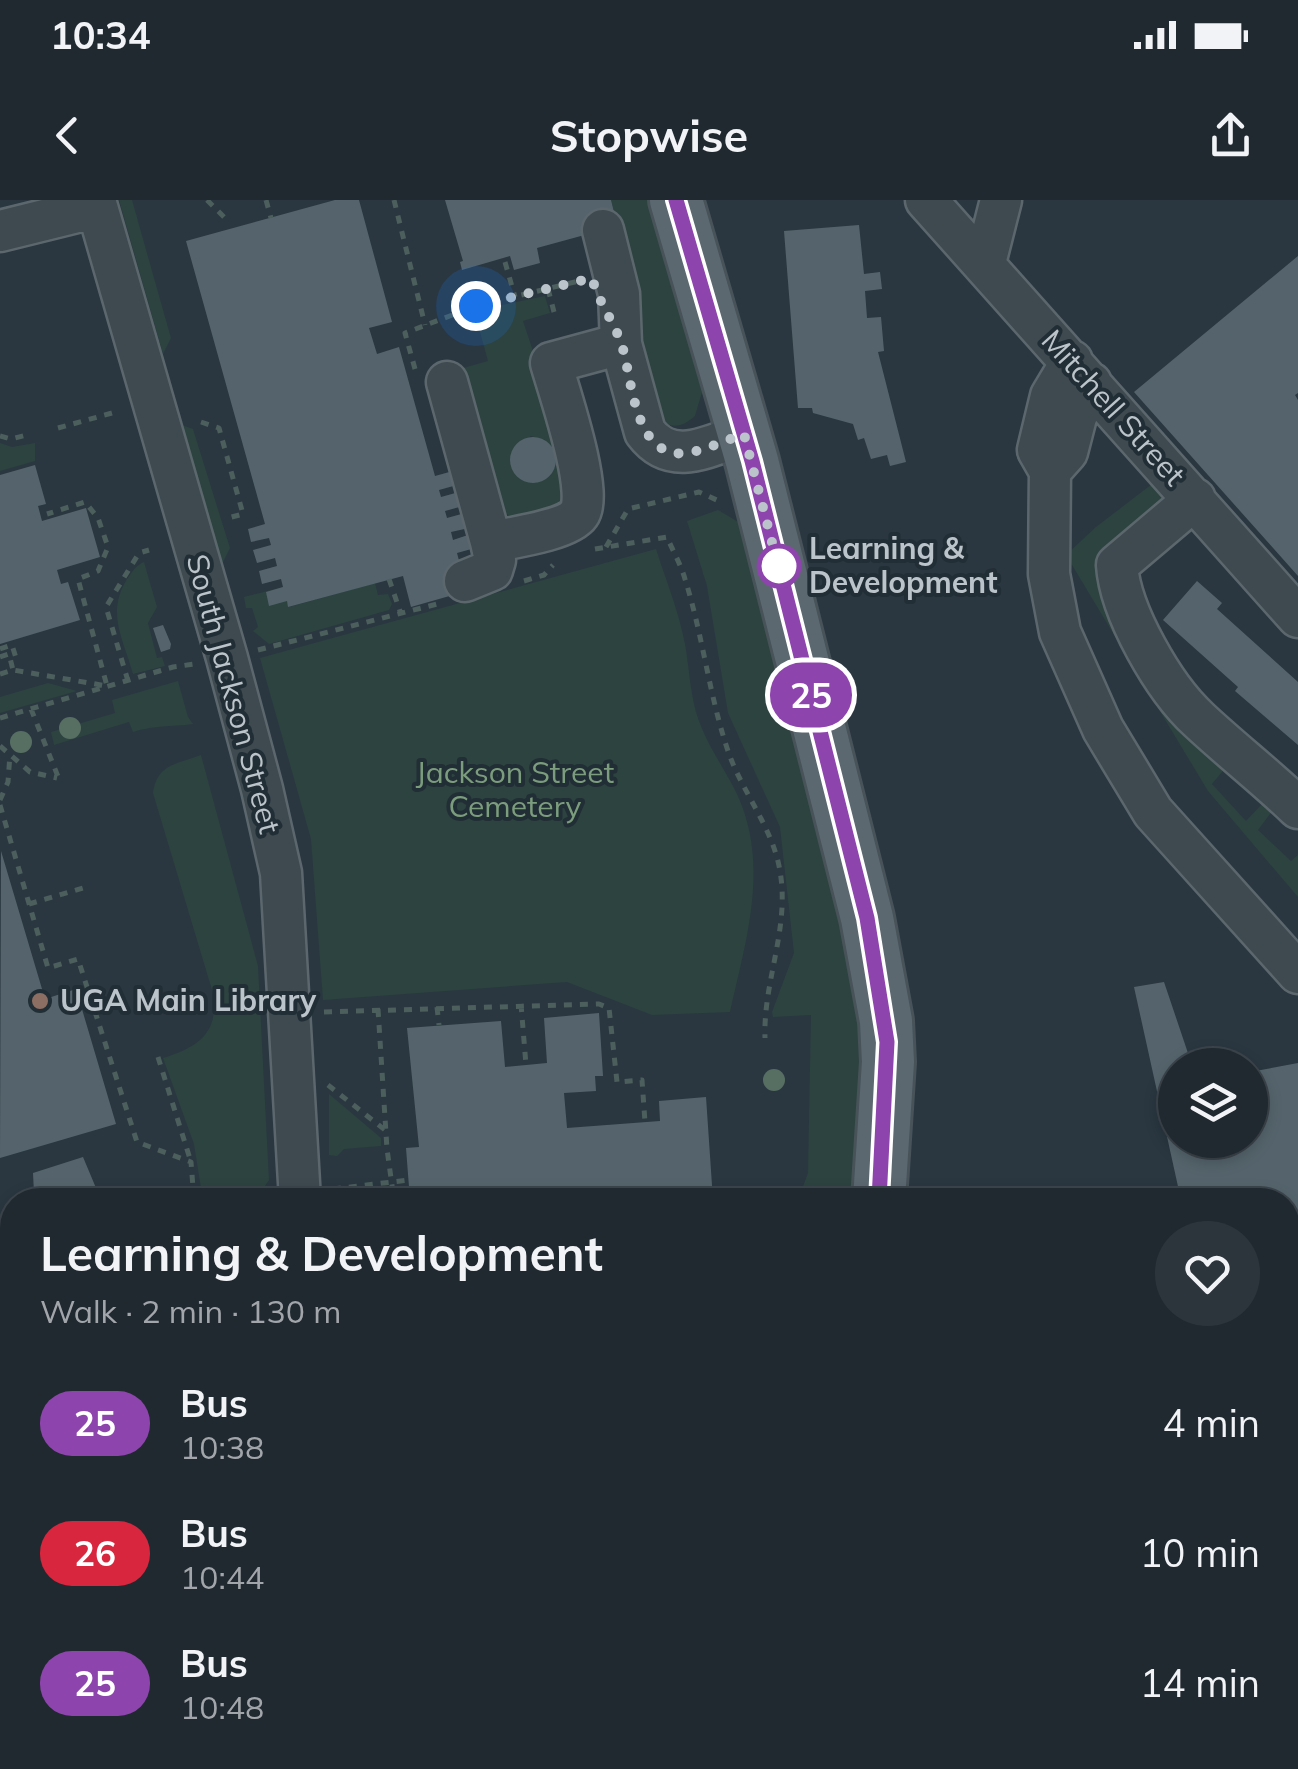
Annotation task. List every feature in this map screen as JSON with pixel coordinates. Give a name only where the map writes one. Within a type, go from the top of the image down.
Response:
[{"type":"main road","points":[[676,200],[744,434],[867,918],[886,1021],[888,1062],[880,1188]]},
{"type":"street","points":[[56,200],[18,212],[0,232],[96,204]]},
{"type":"street","name":"Mitchell Street","points":[[926,200],[1298,617]]},
{"type":"street","points":[[984,263],[1001,200]]},
{"type":"street","name":"South Jackson Street","points":[[96,204],[226,658],[262,789],[280,873],[299,1188]]},
{"type":"street","points":[[622,344],[598,301],[592,278],[592,233],[619,294],[622,344],[639,418],[654,444],[668,452],[689,453],[744,434]]},
{"type":"street","points":[[491,542],[570,522],[579,514],[584,482],[551,363],[622,344]]},
{"type":"street","points":[[1081,372],[1051,396],[1038,450],[1050,470],[1049,574],[1060,632],[1102,729],[1153,812],[1298,972]]},
{"type":"street","points":[[447,382],[495,560],[492,570],[458,591]]},
{"type":"street","points":[[1194,499],[1117,565],[1127,613],[1174,691],[1197,719],[1298,808]]},
{"type":"path","points":[[207,200],[228,220]]},
{"type":"path","points":[[266,200],[271,218]]},
{"type":"path","points":[[394,200],[425,325],[476,306],[592,278]]},
{"type":"path","points":[[506,262],[515,297]]},
{"type":"path","points":[[548,289],[554,312]]},
{"type":"path","points":[[58,428],[112,413]]},
{"type":"path","points":[[201,422],[219,428],[229,462],[243,514],[228,518]]},
{"type":"path","points":[[0,436],[11,440],[31,434]]},
{"type":"path","points":[[722,503],[699,492],[628,509],[606,547],[667,537],[685,579],[710,693],[729,755],[766,829],[780,870],[782,928],[765,998],[764,1038]]},
{"type":"path","points":[[47,514],[84,502],[98,518],[108,547],[98,571],[78,578],[107,686]]},
{"type":"path","points":[[128,680],[106,607],[140,553],[149,550]]},
{"type":"path","points":[[509,585],[544,575]]},
{"type":"path","points":[[389,579],[401,614]]},
{"type":"path","points":[[250,652],[401,614],[458,591]]},
{"type":"path","points":[[0,649],[12,645],[16,658]]},
{"type":"path","points":[[0,657],[10,654],[13,670]]},
{"type":"path","points":[[0,718],[182,665],[206,663]]},
{"type":"path","points":[[0,674],[13,670],[107,686]]},
{"type":"path","points":[[0,746],[30,772],[58,778],[30,709]]},
{"type":"path","points":[[10,754],[8,782],[0,802],[48,968],[78,959],[136,1142],[191,1162]]},
{"type":"path","points":[[29,904],[90,886]]},
{"type":"path","points":[[332,1011],[588,1002],[610,1008],[617,1082],[641,1077],[645,1122]]},
{"type":"path","points":[[521,1004],[526,1065]]},
{"type":"path","points":[[437,1007],[439,1025]]},
{"type":"path","points":[[378,1008],[392,1188]]},
{"type":"path","points":[[614,1055],[624,1054]]},
{"type":"path","points":[[158,1057],[191,1162],[193,1188]]},
{"type":"path","points":[[322,1080],[385,1130]]},
{"type":"path","points":[[338,1188],[409,1180]]},
{"type":"green space","points":[[119,200],[132,200],[171,338],[163,354]]},
{"type":"green space","points":[[611,200],[648,200],[702,392],[695,416],[682,424],[674,426],[661,420],[609,228],[621,224],[620,219],[616,220]]},
{"type":"green space","points":[[545,296],[550,313],[523,321],[564,465],[564,501],[549,513],[515,519],[499,509],[460,369],[488,361],[475,314],[478,310]],"holes":[[[531,436],[545,440],[557,458],[550,476],[535,483],[519,478],[510,462],[515,446]]]},
{"type":"green space","points":[[179,424],[193,429],[230,548],[222,564]]},
{"type":"green space","points":[[0,443],[12,447],[35,443],[35,461],[0,471]]},
{"type":"green space","points":[[1156,481],[1167,493],[1168,504],[1112,557],[1232,760],[1212,784],[1246,821],[1263,803],[1273,810],[1258,830],[1291,861],[1298,855],[1298,897],[1208,791],[1066,555]]},
{"type":"green space","points":[[718,510],[740,523],[776,672],[821,828],[865,1018],[855,1188],[802,1188],[808,1173],[811,1015],[773,1017],[772,1012],[794,953],[780,827],[728,713],[707,586],[687,521]]},
{"type":"green space","name":"Jackson Street Cemetery","points":[[656,549],[682,632],[696,712],[737,794],[752,848],[752,903],[730,1012],[652,1015],[567,982],[323,1000],[311,839],[260,658]]},
{"type":"green space","points":[[144,562],[157,607],[148,623],[157,658],[162,657],[165,666],[133,674],[118,626],[118,603],[127,579]]},
{"type":"green space","points":[[375,583],[378,595],[388,594],[392,604],[389,610],[269,644],[253,631],[258,627],[244,597],[283,587],[289,607]]},
{"type":"green space","points":[[178,681],[193,724],[133,732],[129,722],[54,745],[51,732],[115,713],[112,700]]},
{"type":"green space","points":[[48,683],[77,691],[0,713],[0,697]]},
{"type":"green space","points":[[201,755],[258,966],[269,1180],[265,1186],[201,1188],[194,1144],[163,1058],[197,1043],[213,1017],[212,990],[153,793],[164,771]]},
{"type":"green space","points":[[329,1094],[381,1138],[381,1146],[344,1149],[337,1156],[329,1155]]},
{"type":"building","points":[[335,200],[359,200],[392,322],[369,328],[377,354],[399,347],[435,476],[453,471],[457,485],[439,490],[441,497],[459,492],[463,506],[445,511],[447,518],[465,513],[469,528],[451,532],[453,540],[471,534],[475,548],[457,553],[467,591],[411,607],[403,576],[288,607],[287,601],[269,606],[266,592],[283,587],[281,579],[262,584],[259,571],[277,566],[275,558],[257,563],[253,550],[271,545],[269,538],[251,542],[248,529],[265,524],[186,241]]},
{"type":"building","points":[[445,200],[611,200],[621,225],[537,248],[540,263],[514,270],[510,256],[462,270],[463,261]]},
{"type":"building","points":[[859,225],[864,274],[880,272],[882,289],[865,291],[867,318],[881,317],[884,351],[878,352],[906,462],[890,466],[887,455],[871,459],[864,438],[858,440],[853,424],[813,413],[812,408],[798,408],[784,231]]},
{"type":"building","points":[[1298,256],[1295,395],[1298,576],[1134,392]]},
{"type":"building","points":[[533,437],[549,444],[556,460],[549,476],[533,483],[517,476],[510,460],[517,444]]},
{"type":"building","points":[[35,465],[46,504],[38,506],[42,521],[86,508],[100,557],[57,570],[61,584],[68,582],[80,620],[0,644],[0,475]]},
{"type":"building","points":[[1197,581],[1222,603],[1217,609],[1298,682],[1298,745],[1235,691],[1238,687],[1163,620]]},
{"type":"building","points":[[163,625],[171,644],[170,649],[161,652],[153,628]]},
{"type":"building","name":"UGA Main Library","points":[[1,851],[45,999],[76,989],[116,1124],[0,1158]]},
{"type":"building","points":[[1164,982],[1186,1048],[1158,1048],[1158,1096],[1134,987]]},
{"type":"building","points":[[599,1013],[603,1076],[595,1076],[596,1091],[564,1093],[567,1128],[660,1121],[659,1101],[706,1097],[712,1188],[409,1188],[406,1148],[419,1147],[407,1028],[501,1021],[505,1067],[547,1063],[544,1018]]},
{"type":"building","points":[[1298,1063],[1298,1188],[1178,1188],[1172,1158],[1268,1158],[1268,1069]]},
{"type":"building","points":[[83,1157],[96,1188],[34,1188],[33,1173]]},
{"type":"bus line","name":"25","points":[[676,200],[752,461],[867,918],[886,1021],[888,1062],[880,1188]]},
{"type":"place","name":"Learning & Development","points":[[779,566]]},
{"type":"place","name":"UGA Main Library","points":[[40,1001]]},
{"type":"route","points":[[476,306],[592,278],[598,301],[622,344],[639,418],[654,444],[668,452],[689,453],[744,434],[782,581],[779,566]]}]
